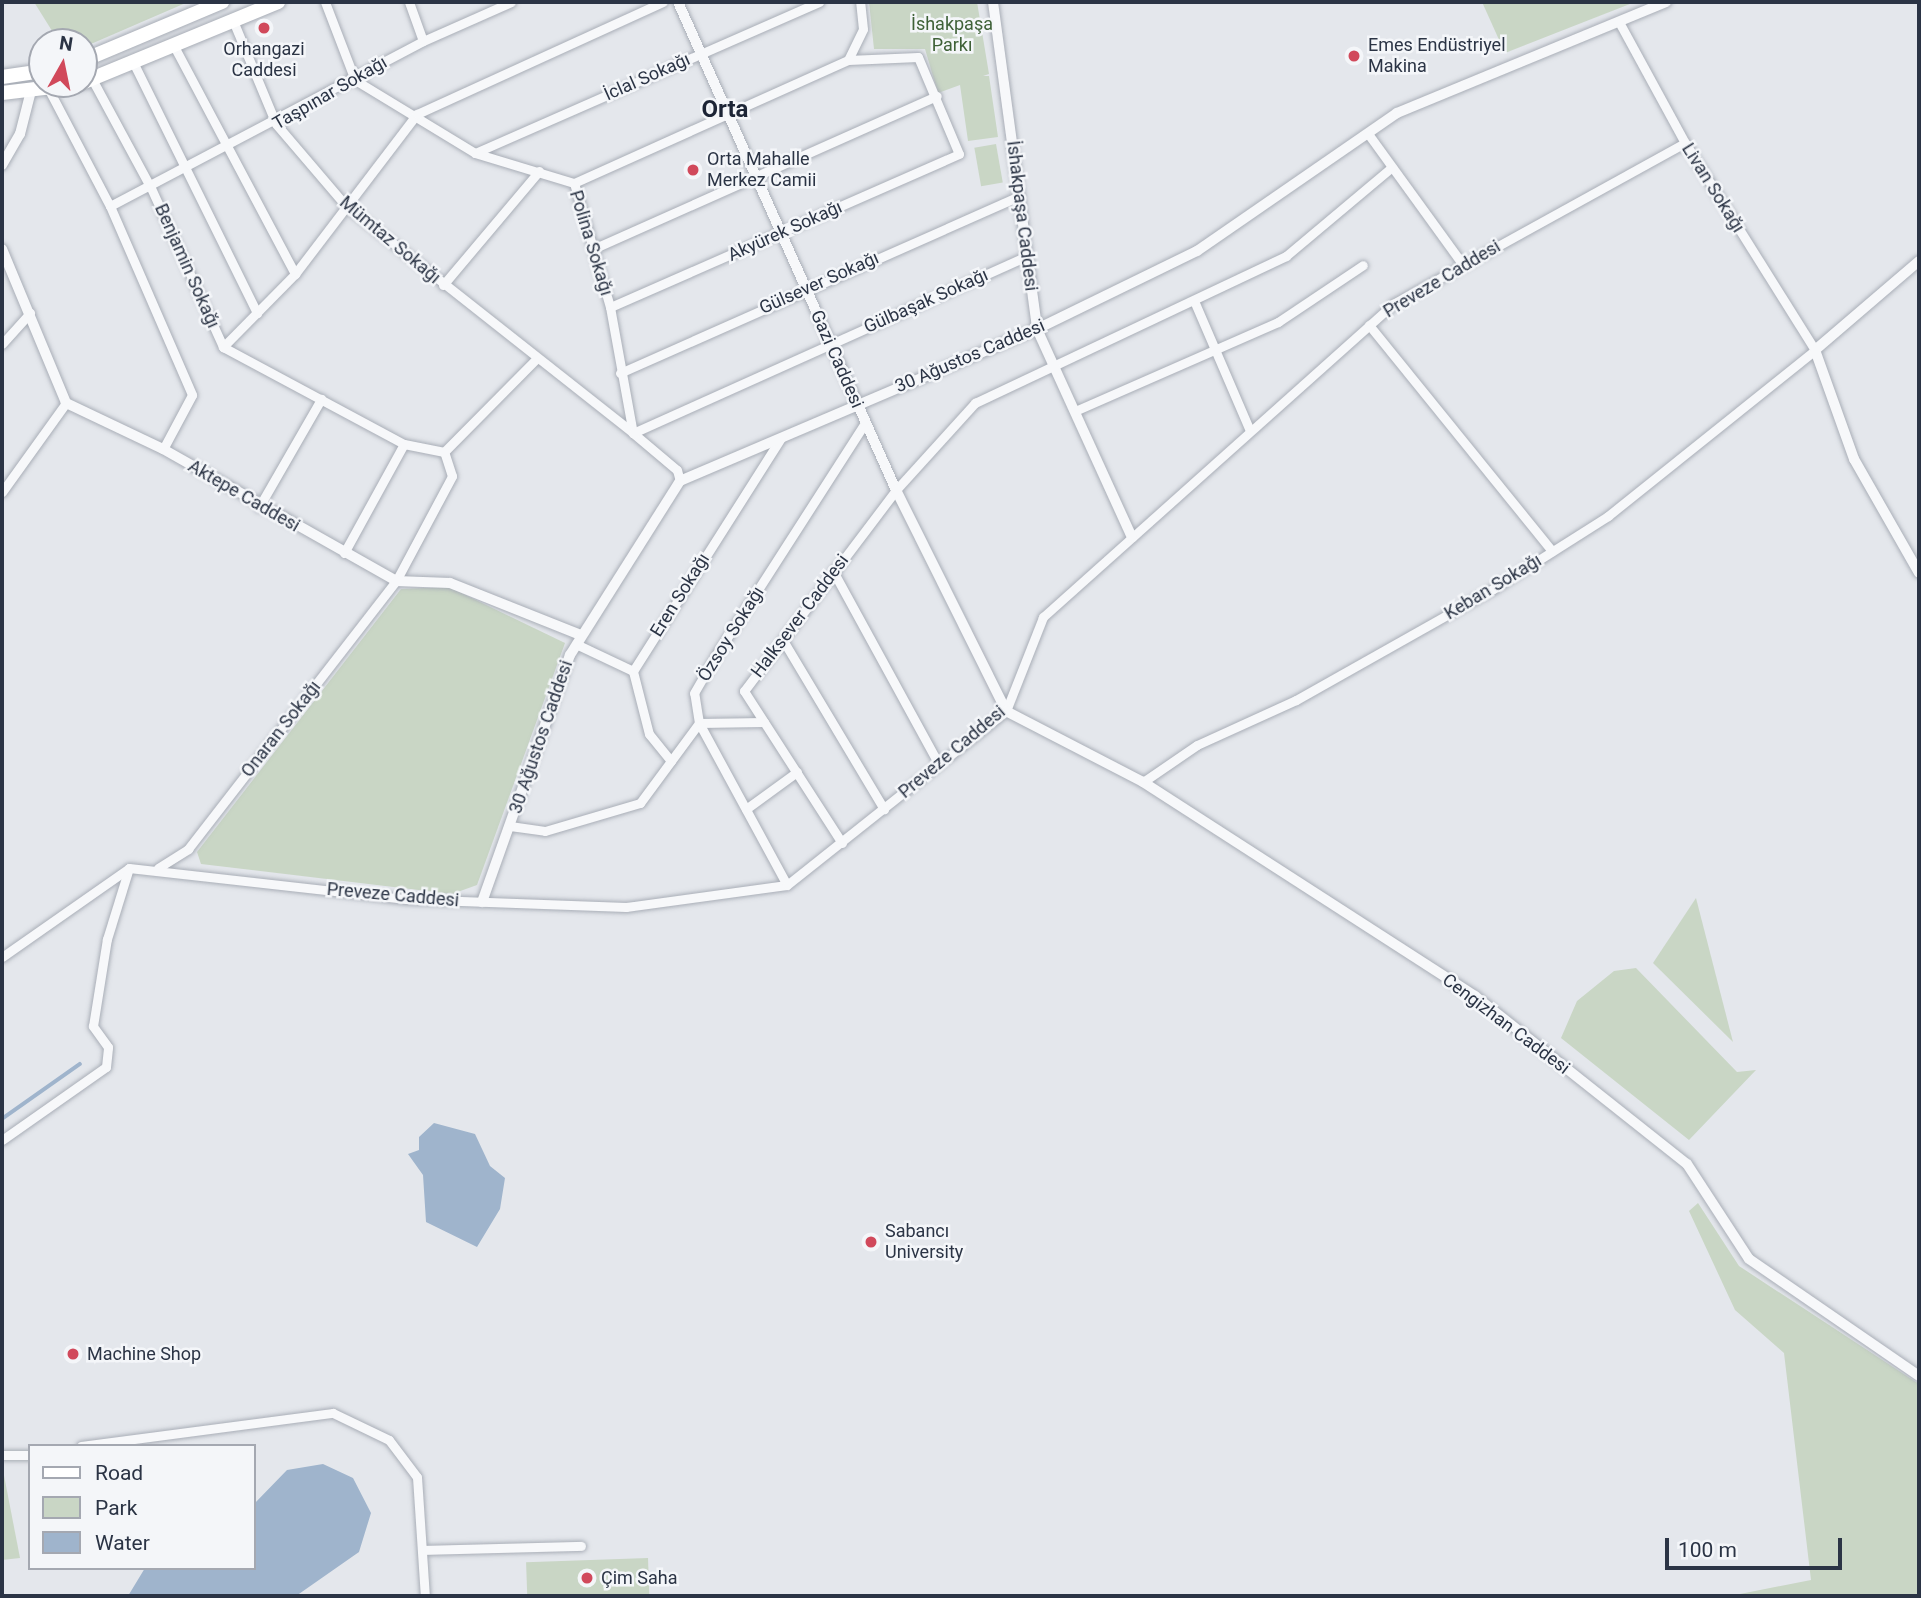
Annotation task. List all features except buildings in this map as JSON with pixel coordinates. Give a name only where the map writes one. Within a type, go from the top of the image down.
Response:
[{"type":"main road","points":[[98,54],[222,2]]},
{"type":"main road","points":[[98,77],[175,48],[278,2]]},
{"type":"main road","points":[[2,77],[28,73]]},
{"type":"main road","points":[[2,93],[28,91]]},
{"type":"street","points":[[325,2],[355,80]]},
{"type":"street","points":[[409,2],[423,41]]},
{"type":"street","name":"Taşpınar Sokağı","points":[[110,206],[276,124],[423,41],[511,2]]},
{"type":"street","points":[[223,347],[295,274],[417,114],[663,2]]},
{"type":"street","name":"Gazi Caddesi","points":[[678,2],[856,404],[1006,711]]},
{"type":"street","name":"İclal Sokağı","points":[[475,153],[819,2]]},
{"type":"street","points":[[848,60],[863,29],[860,2]]},
{"type":"street","name":"İshakpaşa Caddesi","points":[[993,2],[1037,328],[1132,537]]},
{"type":"street","name":"30 Ağustos Caddesi","points":[[482,902],[578,639],[680,481],[1037,328],[1197,251],[1369,135],[1397,113],[1444,90],[1666,2]]},
{"type":"street","name":"Livan Sokağı","points":[[1619,22],[1685,142],[1815,351]]},
{"type":"street","name":"Mümtaz Sokağı","points":[[234,23],[276,124],[346,206],[535,360],[633,433]]},
{"type":"street","points":[[175,48],[295,274]]},
{"type":"street","points":[[574,183],[848,60],[918,57],[937,96],[595,248]]},
{"type":"street","points":[[134,64],[257,313]]},
{"type":"street","name":"Polina Sokağı","points":[[355,80],[417,114],[475,153],[574,183],[610,307],[633,433]]},
{"type":"street","name":"Akyürek Sokağı","points":[[610,307],[959,154],[937,96]]},
{"type":"street","name":"Benjamin Sokağı","points":[[98,97],[151,188],[223,347],[404,444],[444,452]]},
{"type":"street","points":[[2,165],[20,134],[30,98]]},
{"type":"street","points":[[53,98],[110,206],[192,395],[163,449]]},
{"type":"street","points":[[1369,135],[1463,265]]},
{"type":"street","name":"Preveze Caddesi","points":[[129,868],[482,902],[626,907],[787,885],[1006,711],[1043,617],[1393,304],[1685,142]]},
{"type":"street","points":[[1055,366],[1195,303],[1286,256],[1392,167]]},
{"type":"street","points":[[443,285],[539,171]]},
{"type":"street","name":"Gülsever Sokağı","points":[[620,373],[805,288],[1020,196]]},
{"type":"street","points":[[2,249],[66,403],[2,492]]},
{"type":"street","name":"Gülbaşak Sokağı","points":[[633,433],[1027,256]]},
{"type":"street","points":[[1919,261],[1815,351],[1854,459],[1919,573]]},
{"type":"street","points":[[1074,411],[1279,321],[1363,264]]},
{"type":"street","points":[[1195,303],[1250,431]]},
{"type":"street","points":[[2,344],[30,313]]},
{"type":"street","points":[[1369,325],[1552,551]]},
{"type":"street","name":"Keban Sokağı","points":[[1143,782],[1197,744],[1296,700],[1608,516],[1815,351]]},
{"type":"street","points":[[444,452],[535,360]]},
{"type":"street","name":"Halksever Caddesi","points":[[842,843],[744,691],[784,642],[833,571],[896,490],[975,403],[1055,366]]},
{"type":"street","points":[[259,507],[321,399]]},
{"type":"street","name":"Aktepe Caddesi","points":[[66,403],[163,449],[259,507],[396,581],[450,583],[578,639]]},
{"type":"street","name":"Özsoy Sokağı","points":[[699,723],[694,693],[865,423]]},
{"type":"street","points":[[633,433],[677,470],[680,481]]},
{"type":"street","name":"Eren Sokağı","points":[[632,671],[782,436]]},
{"type":"street","points":[[344,553],[404,444]]},
{"type":"street","name":"Onaran Sokağı","points":[[158,869],[188,849],[396,581],[452,476],[444,452]]},
{"type":"street","points":[[833,571],[938,763]]},
{"type":"street","points":[[578,639],[632,671],[649,734],[671,761]]},
{"type":"street","points":[[784,642],[884,809]]},
{"type":"street","name":"Cengizhan Caddesi","points":[[1006,711],[1143,782],[1475,996],[1687,1164],[1749,1259],[1919,1376]]},
{"type":"street","points":[[699,723],[764,722]]},
{"type":"street","points":[[510,826],[545,831],[640,803],[699,723]]},
{"type":"street","points":[[699,723],[787,885]]},
{"type":"street","points":[[746,809],[797,772]]},
{"type":"street","points":[[2,957],[129,868]]},
{"type":"street","points":[[2,1140],[106,1067],[108,1047],[93,1026],[107,939],[129,868]]},
{"type":"street","points":[[96,1444],[333,1413],[389,1440],[417,1477],[425,1550],[425,1596]]},
{"type":"street","points":[[2,1455],[28,1455]]},
{"type":"street","points":[[425,1550],[580,1546]]},
{"type":"green space","points":[[34,2],[188,2],[98,41],[98,28],[50,28]]},
{"type":"green space","name":"İshakpaşa Parkı","points":[[869,2],[977,2],[989,74],[983,76],[989,76],[998,137],[968,141],[960,85],[938,93],[925,49],[874,49]]},
{"type":"green space","points":[[1482,2],[1635,2],[1505,53]]},
{"type":"green space","points":[[996,144],[1003,182],[981,186],[974,148]]},
{"type":"green space","points":[[449,587],[565,643],[477,885],[452,894],[201,864],[197,852],[401,589]]},
{"type":"green space","points":[[1696,898],[1733,1042],[1653,963]]},
{"type":"green space","points":[[1636,968],[1737,1072],[1756,1070],[1689,1140],[1561,1038],[1577,1001],[1614,971]]},
{"type":"green space","points":[[1698,1203],[1739,1266],[1919,1384],[1919,1596],[1730,1596],[1811,1580],[1784,1353],[1735,1310],[1689,1211]]},
{"type":"green space","points":[[2,1465],[20,1558],[2,1560]]},
{"type":"green space","name":"Çim Saha","points":[[648,1558],[649,1596],[527,1596],[526,1562]]},
{"type":"water","points":[[434,1123],[475,1134],[490,1166],[505,1178],[500,1209],[477,1247],[426,1222],[423,1175],[408,1154],[419,1150],[419,1137]]},
{"type":"water","points":[[323,1464],[353,1478],[371,1513],[359,1552],[296,1596],[128,1596],[144,1570],[256,1570],[256,1502],[287,1470]]},
{"type":"waterway","points":[[2,1119],[80,1064]]},
{"type":"place","name":"Orhangazi Caddesi","points":[[264,28]]},
{"type":"place","name":"Emes Endüstriyel Makina","points":[[1354,56]]},
{"type":"place","name":"Orta Mahalle Merkez Camii","points":[[693,170]]},
{"type":"place","name":"Sabancı University","points":[[871,1242]]},
{"type":"place","name":"Machine Shop","points":[[73,1354]]},
{"type":"place","name":"Çim Saha","points":[[587,1578]]},
{"type":"district","name":"Orta","points":[[725,110]]}]
